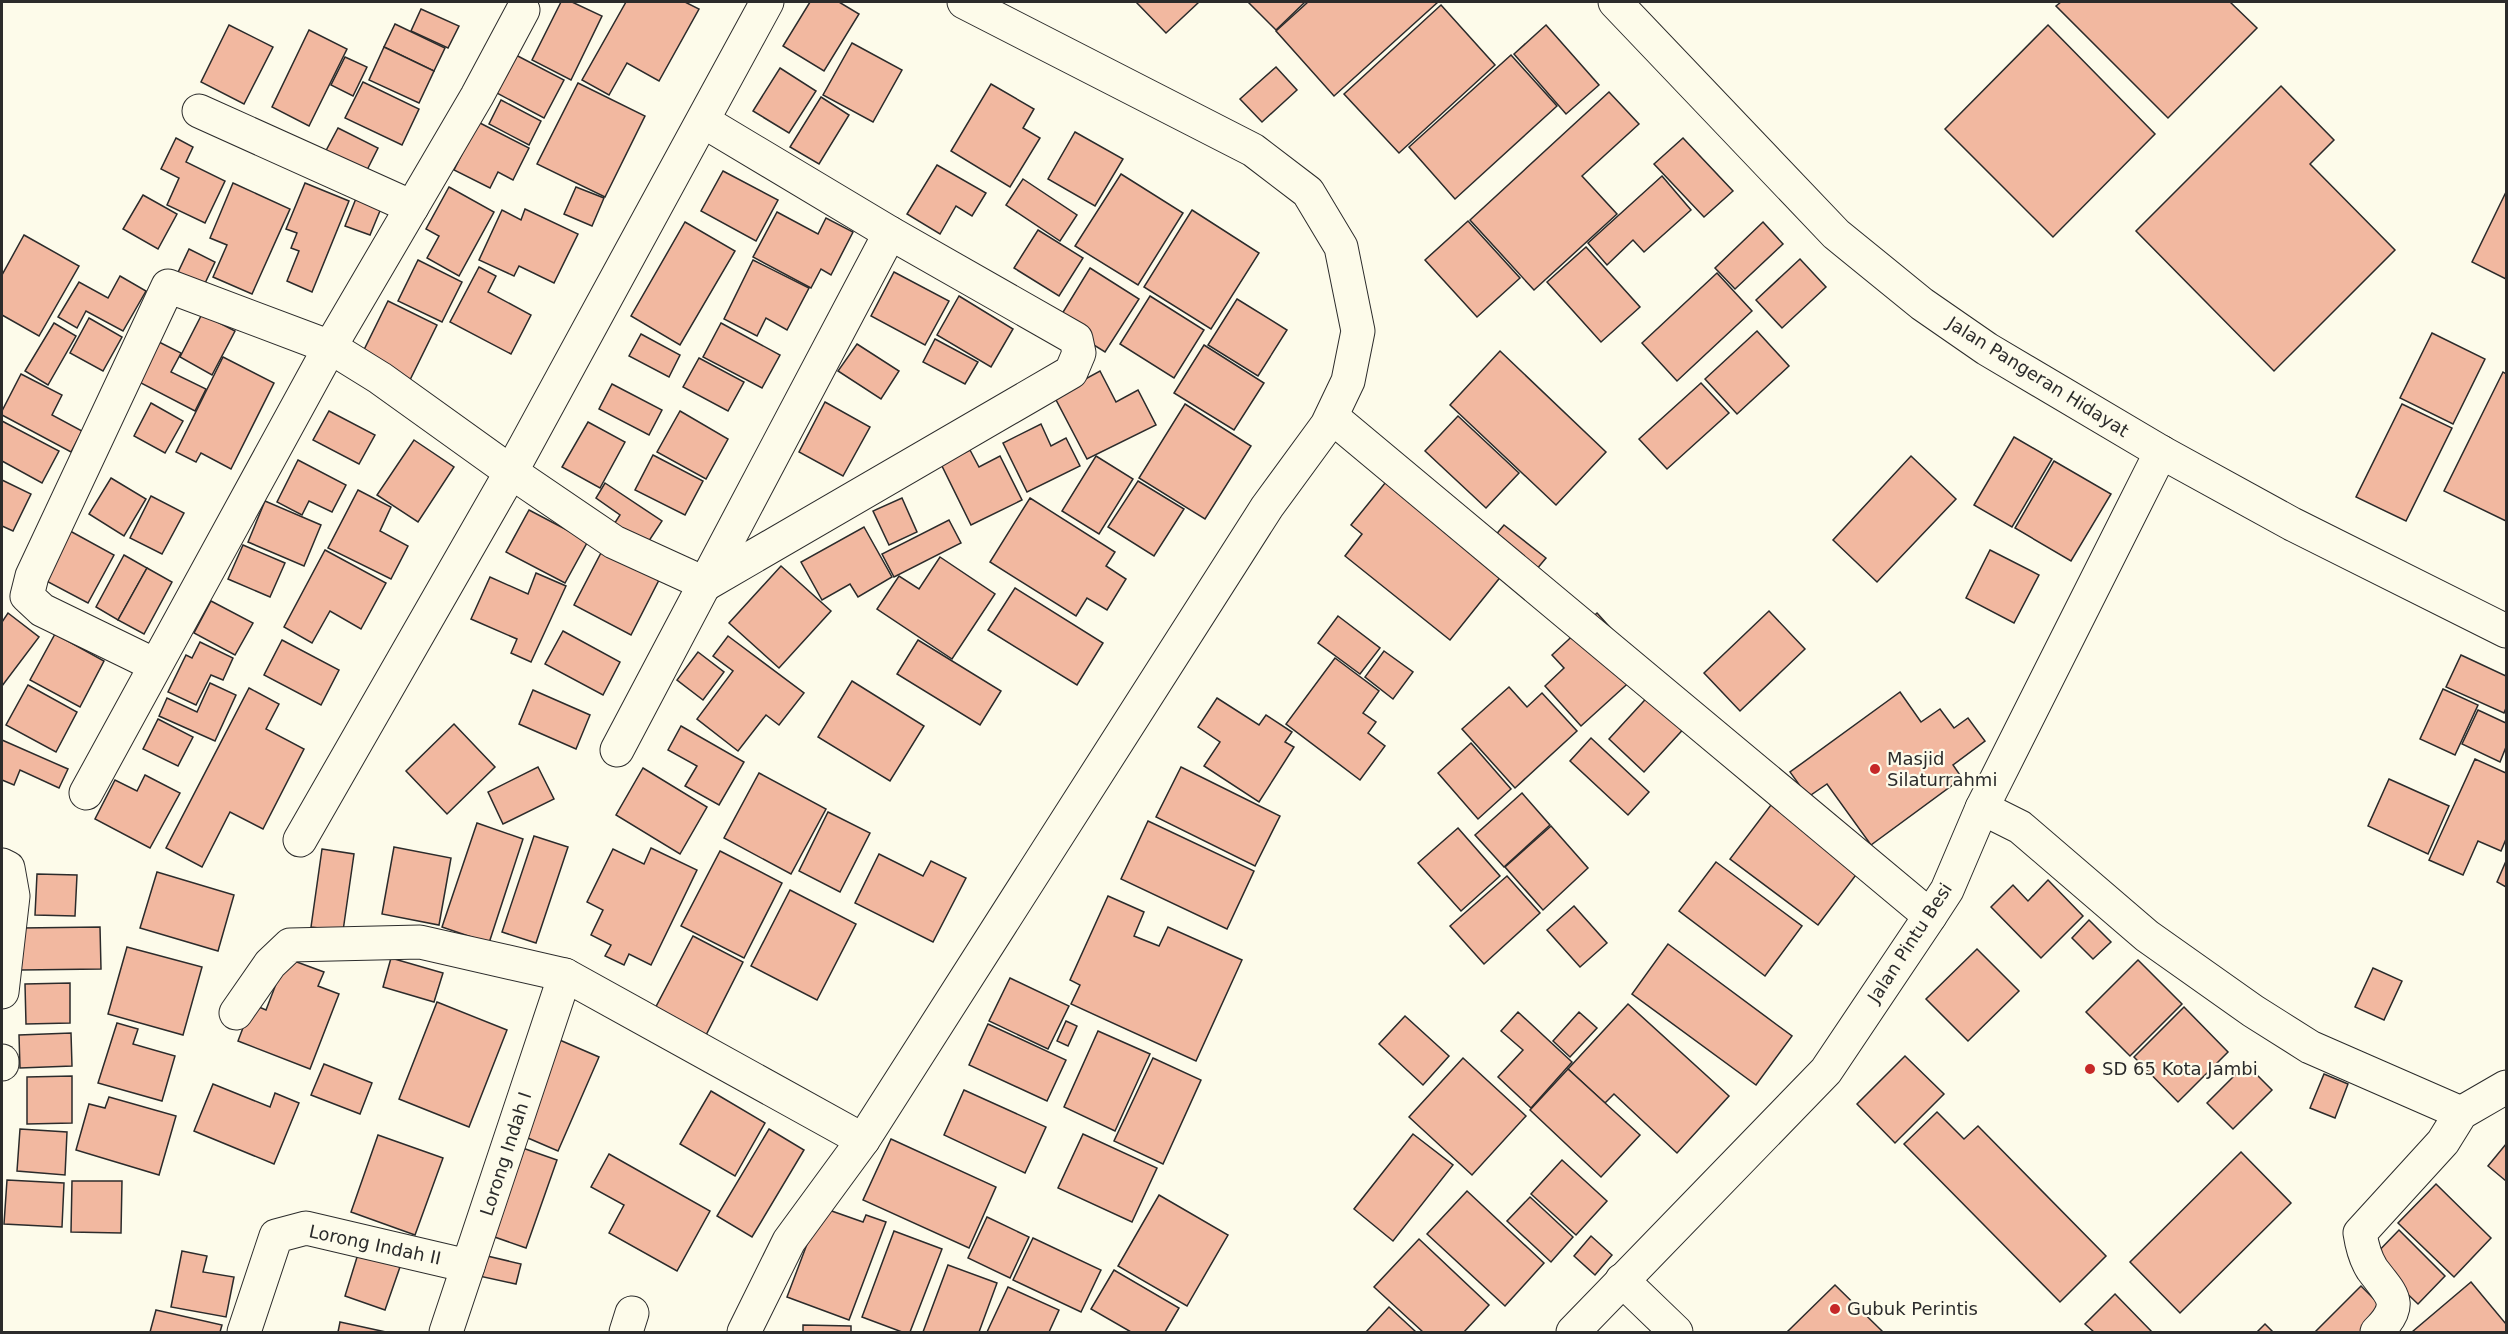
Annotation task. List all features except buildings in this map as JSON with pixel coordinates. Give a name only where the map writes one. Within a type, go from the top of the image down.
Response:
[{"type":"main road","points":[[300,840],[511,472],[767,2]]},
{"type":"main road","points":[[744,1332],[789,1241],[863,1140],[1267,507],[1332,417],[1347,381],[1358,331],[1341,248],[1308,192],[1253,150],[964,2]]},
{"type":"main road","name":"Jalan Pangeran Hidayat","points":[[1615,2],[1845,241],[1922,304],[1987,349],[2161,452],[2292,524],[2506,631]]},
{"type":"main road","points":[[86,793],[330,347],[477,96],[523,10]]},
{"type":"main road","points":[[199,111],[412,207]]},
{"type":"main road","points":[[703,121],[890,233],[1076,339],[1079,353],[1071,372],[706,584]]},
{"type":"main road","points":[[617,750],[890,233]]},
{"type":"main road","points":[[156,664],[42,610],[27,596],[32,576],[168,286],[330,347],[380,378],[614,542],[706,584]]},
{"type":"main road","points":[[1332,417],[1930,916]]},
{"type":"main road","name":"Jalan Pintu Besi","points":[[1573,1332],[1826,1071],[1930,916],[1947,890],[1982,808],[2161,452]]},
{"type":"main road","points":[[1982,808],[2020,827],[2147,936],[2253,1011],[2310,1047],[2462,1113]]},
{"type":"main road","points":[[2,865],[8,868],[13,896],[2,992]]},
{"type":"main road","points":[[236,1013],[270,964],[290,945],[420,942],[565,975],[863,1140]]},
{"type":"main road","name":"Lorong Indah I","points":[[446,1332],[565,975]]},
{"type":"main road","points":[[2377,1332],[2393,1310],[2392,1294],[2371,1268],[2362,1249],[2360,1233],[2443,1142],[2462,1113],[2506,1088]]},
{"type":"main road","name":"Lorong Indah II","points":[[244,1332],[276,1236],[306,1228],[468,1266]]},
{"type":"main road","points":[[1622,1280],[1676,1332]]},
{"type":"place","name":"Masjid Silaturrahmi","points":[[1875,769]]},
{"type":"place","name":"SD 65 Kota Jambi","points":[[2090,1069]]},
{"type":"place","name":"Gubuk Perintis","points":[[1835,1309]]}]
